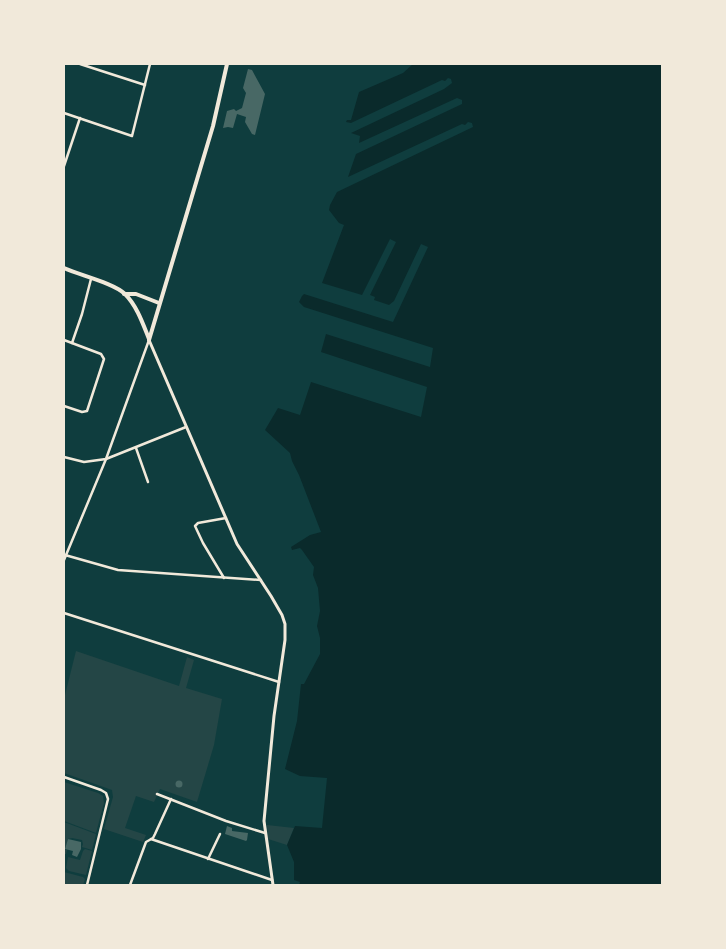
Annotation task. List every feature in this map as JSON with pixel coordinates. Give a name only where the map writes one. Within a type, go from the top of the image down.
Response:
[{"type":"main road","points":[[149,340],[213,126],[227,64]]},
{"type":"main road","points":[[64,268],[114,287],[124,294],[134,306],[149,340]]},
{"type":"main road","points":[[124,294],[136,294],[160,303]]},
{"type":"street","points":[[80,64],[145,85]]},
{"type":"street","points":[[64,113],[132,136],[150,64]]},
{"type":"street","points":[[64,166],[80,118]]},
{"type":"street","points":[[72,343],[91,279]]},
{"type":"street","points":[[64,340],[101,354],[104,357],[104,362],[87,411],[82,412],[64,406]]},
{"type":"street","points":[[149,340],[241,551],[282,615],[286,628],[264,821],[273,885]]},
{"type":"street","points":[[64,560],[64,555],[106,459],[149,340]]},
{"type":"street","points":[[64,457],[84,462],[106,459],[186,428]]},
{"type":"street","points":[[136,448],[148,482]]},
{"type":"street","points":[[224,578],[195,526],[198,523],[226,518]]},
{"type":"street","points":[[64,555],[118,570],[261,580]]},
{"type":"street","points":[[64,613],[279,682]]},
{"type":"street","points":[[64,777],[98,788],[106,793],[108,797],[87,885]]},
{"type":"street","points":[[157,794],[226,821],[265,833]]},
{"type":"street","points":[[130,885],[146,842],[151,839],[159,828],[171,800]]},
{"type":"street","points":[[208,859],[220,834]]},
{"type":"street","points":[[151,839],[272,880]]},
{"type":"shaded area","points":[[413,64],[662,64],[662,885],[299,885],[300,882],[294,880],[294,862],[287,845],[295,826],[322,828],[327,778],[300,776],[285,769],[297,721],[301,684],[304,684],[320,654],[320,638],[317,626],[320,611],[318,588],[313,575],[314,567],[300,548],[292,550],[291,547],[310,535],[321,532],[290,453],[265,430],[278,408],[300,415],[311,382],[421,417],[427,387],[321,352],[326,334],[430,367],[433,348],[304,307],[299,302],[304,294],[393,322],[428,247],[421,244],[394,301],[389,305],[374,300],[375,297],[370,295],[396,242],[390,239],[362,295],[322,283],[344,225],[339,223],[329,210],[337,192],[473,127],[472,123],[462,124],[348,177],[356,154],[462,104],[462,100],[457,98],[359,143],[360,136],[351,133],[444,89],[452,83],[451,79],[448,78],[445,81],[442,80],[351,123],[346,122],[351,120],[359,92],[403,73]]},
{"type":"shaded area","points":[[76,651],[179,686],[187,657],[194,660],[186,688],[222,699],[214,745],[197,802],[160,789],[154,802],[136,796],[125,828],[146,835],[143,842],[104,829],[113,797],[112,790],[64,773],[64,699]]},
{"type":"shaded area","points":[[64,782],[103,796],[104,803],[96,833],[64,821]]},
{"type":"shaded area","points":[[64,822],[96,834],[92,850],[82,847],[82,840],[72,838],[68,839],[65,850],[67,850],[66,854],[64,854]]},
{"type":"shaded area","points":[[267,825],[294,828],[287,845],[268,839]]},
{"type":"shaded area","points":[[85,849],[92,851],[86,875],[69,871],[66,868],[68,857],[80,860]]},
{"type":"shaded area","points":[[64,872],[83,877],[85,879],[83,885],[64,885]]},
{"type":"building","points":[[248,69],[252,70],[265,94],[255,135],[252,134],[245,122],[246,117],[237,114],[233,128],[223,128],[227,111],[234,109],[236,111],[242,108],[246,93],[243,88]]},
{"type":"building","points":[[179,780],[183,784],[179,788],[175,784]]},
{"type":"building","points":[[227,826],[232,828],[232,831],[248,833],[247,840],[225,834]]},
{"type":"building","points":[[68,839],[81,842],[81,849],[77,857],[72,855],[73,851],[65,849]]}]
